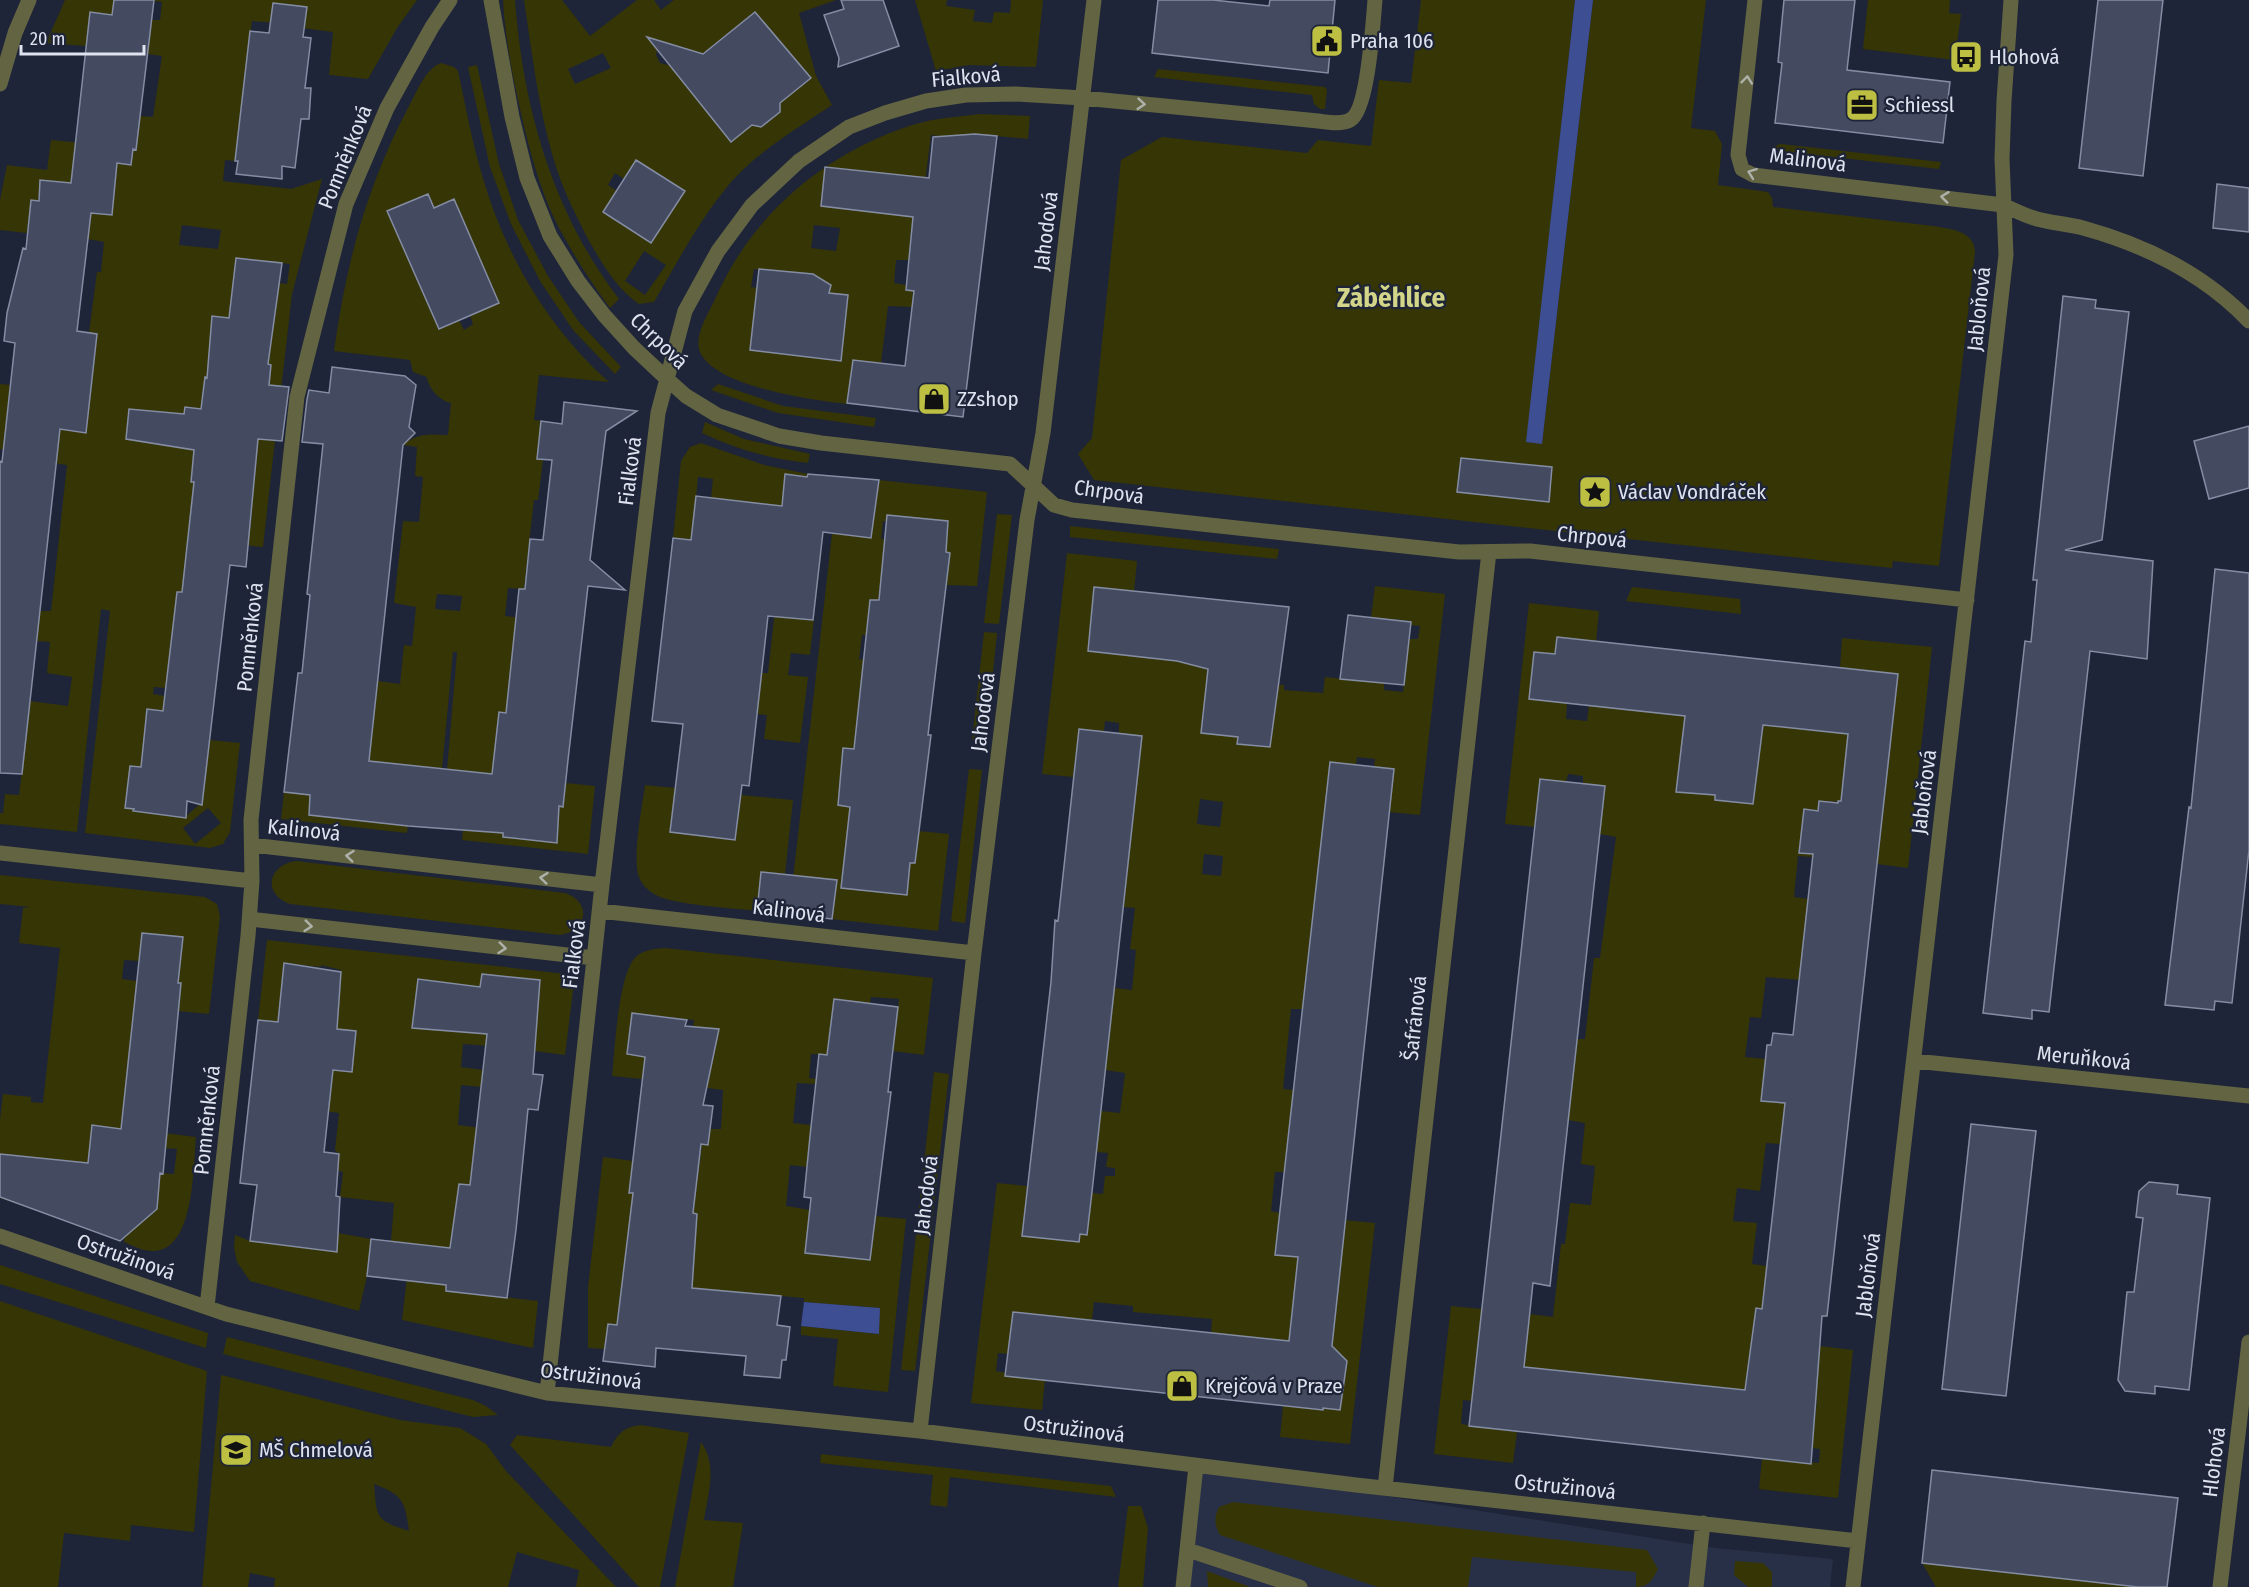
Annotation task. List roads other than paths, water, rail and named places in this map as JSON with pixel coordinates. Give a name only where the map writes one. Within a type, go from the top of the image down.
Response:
[{"type":"street","points":[[0,84],[7,32],[29,0]]},
{"type":"street","name":"Pomněnková","points":[[207,1307],[250,919],[251,820],[297,397],[346,204],[387,108],[432,27],[450,0]]},
{"type":"street","name":"Chrpová","points":[[490,0],[512,117],[527,178],[550,236],[578,281],[604,315],[634,348],[686,396],[717,415],[779,436],[821,443],[1010,464],[1054,504],[1072,510],[1426,549],[1530,551],[1967,600]]},
{"type":"street","name":"Jahodová","points":[[920,1431],[974,953],[1033,484],[1043,433],[1094,0]]},
{"type":"street","name":"Fialková","points":[[547,1393],[602,885],[658,413],[686,311],[718,251],[752,205],[799,161],[849,126],[926,101],[966,95],[1014,94],[1083,98],[1318,121],[1351,120],[1359,110],[1366,79],[1376,0]]},
{"type":"street","name":"Malinová","points":[[1755,0],[1738,155],[1742,169],[1753,175],[2003,205]]},
{"type":"street","name":"Jabloňová","points":[[1853,1587],[2006,255],[2003,205],[2004,101],[2011,0]]},
{"type":"street","points":[[2003,205],[2036,219],[2116,237],[2155,253],[2205,282],[2249,321]]},
{"type":"street","name":"Šafránová","points":[[1385,1488],[1489,552]]},
{"type":"street","name":"Kalinová","points":[[252,845],[602,885]]},
{"type":"street","points":[[0,853],[252,881]]},
{"type":"street","name":"Kalinová","points":[[600,911],[974,953]]},
{"type":"street","points":[[250,919],[594,958]]},
{"type":"street","name":"Meruňková","points":[[1915,1061],[2249,1096]]},
{"type":"street","name":"Ostružinová","points":[[0,1236],[226,1314],[547,1393],[920,1431],[1196,1466],[1858,1541]]},
{"type":"street","name":"Hlohová","points":[[2220,1587],[2249,1342]]},
{"type":"street","points":[[1184,1587],[1196,1466]]},
{"type":"street","points":[[1696,1587],[1702,1522]]},
{"type":"street","points":[[1188,1550],[1300,1587]]},
{"type":"water","points":[[1575,0],[1593,0],[1542,444],[1526,442]]},
{"type":"water","points":[[804,1302],[880,1308],[879,1334],[801,1326]]},
{"type":"place","name":"Praha 106","points":[[1327,41]]},
{"type":"place","name":"Hlohová","points":[[1966,57]]},
{"type":"place","name":"Schiessl","points":[[1862,105]]},
{"type":"place","name":"ZZshop","points":[[934,399]]},
{"type":"place","name":"Václav Vondráček","points":[[1595,492]]},
{"type":"place","name":"Krejčová v Praze","points":[[1182,1386]]},
{"type":"place","name":"MŠ Chmelová","points":[[236,1450]]},
{"type":"district","name":"Záběhlice","points":[[1391,298]]}]
